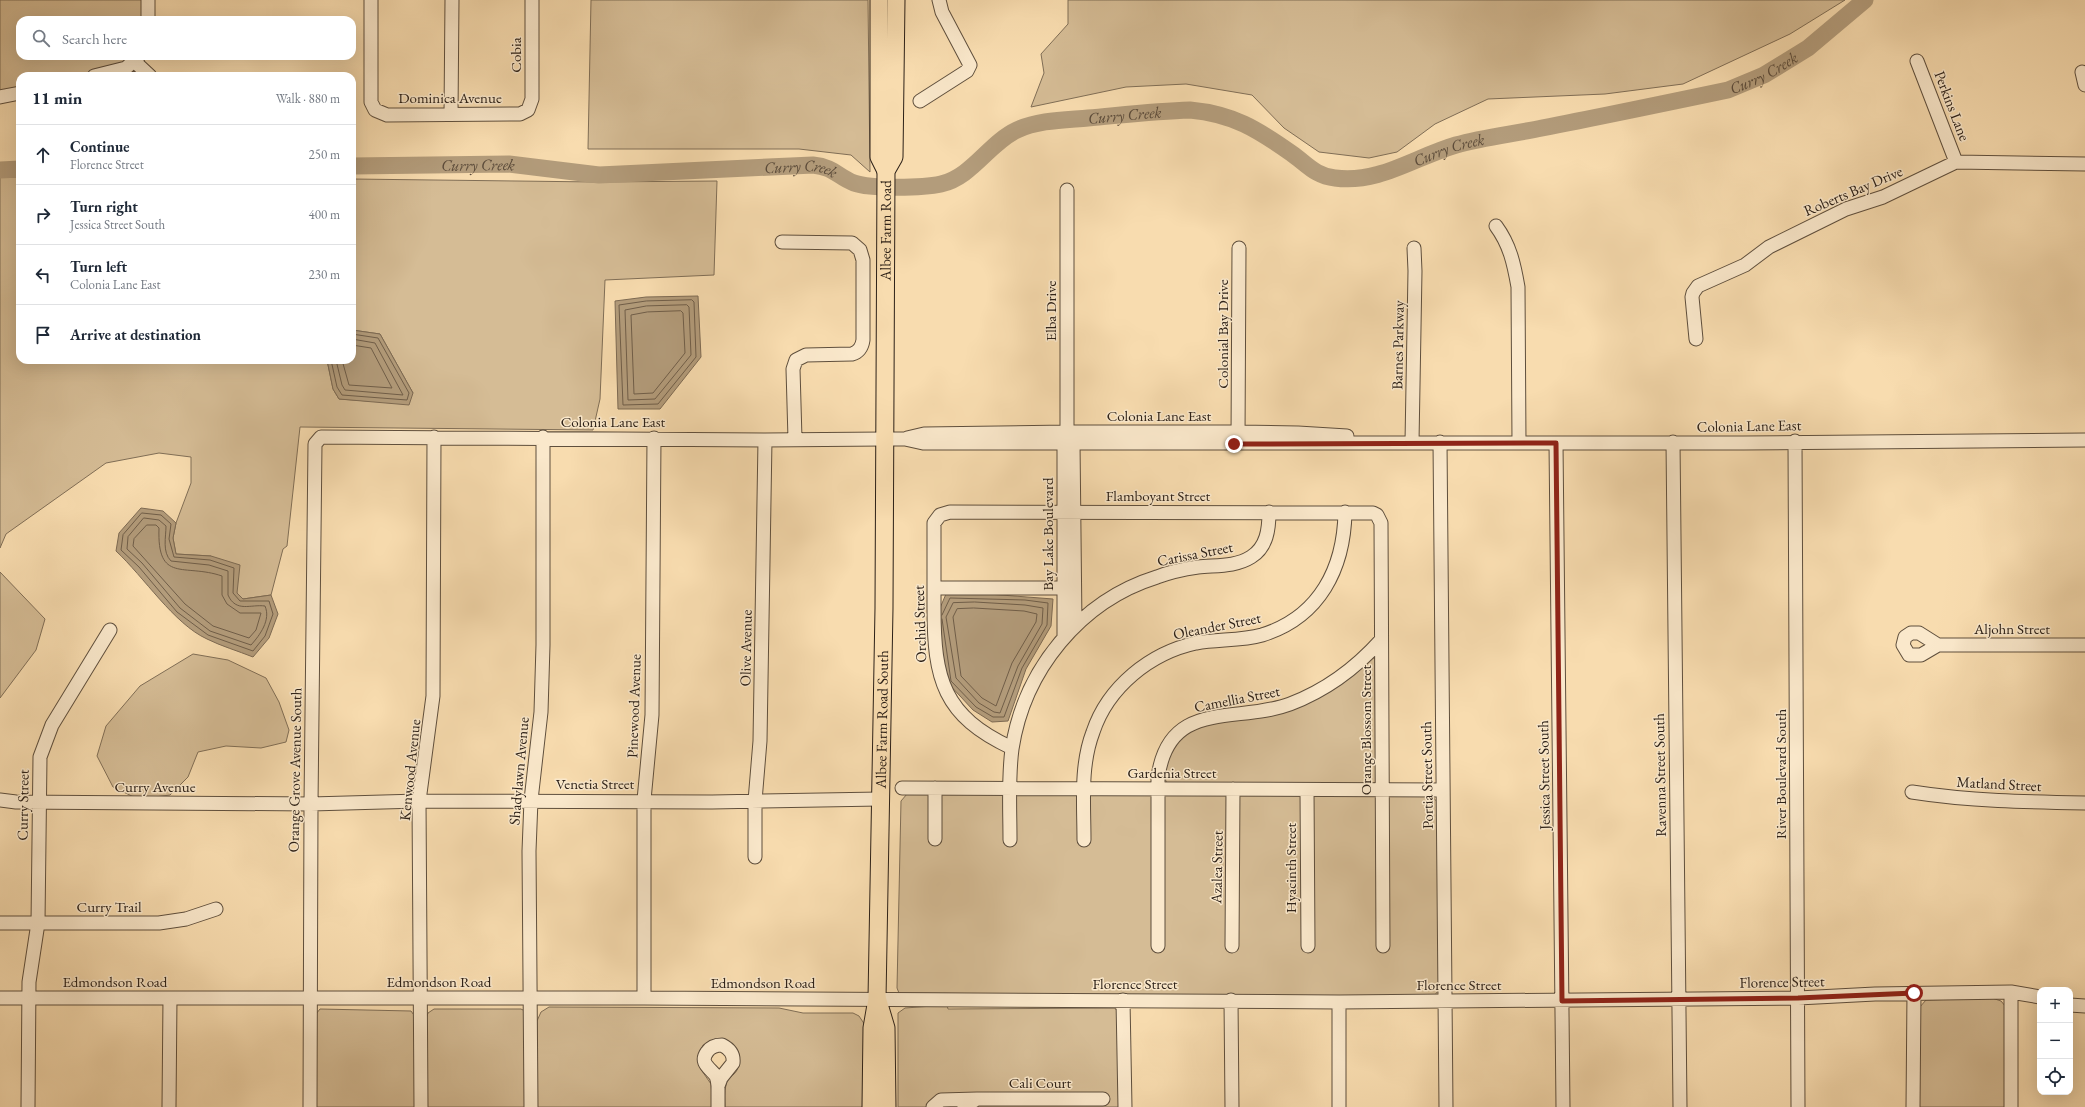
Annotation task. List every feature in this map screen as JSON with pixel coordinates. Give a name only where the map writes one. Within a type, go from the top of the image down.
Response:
[{"type":"main road","points":[[879,0],[879,157],[886,171]]},
{"type":"main road","name":"Albee Farm Road","points":[[884,439],[887,218],[886,171],[894,157],[896,0]]},
{"type":"main road","name":"Albee Farm Road South","points":[[871,1107],[872,1028],[877,999],[884,608],[884,439]]},
{"type":"main road","name":"Albee Farm Road South","points":[[877,999],[886,1028],[887,1107]]},
{"type":"street","points":[[148,0],[148,16]]},
{"type":"street","name":"Dominica Avenue","points":[[371,0],[371,98],[373,107],[379,113],[387,115],[520,114],[528,110]]},
{"type":"street","points":[[451,114],[452,0]]},
{"type":"street","name":"Cobia","points":[[528,110],[532,99],[532,0]]},
{"type":"street","points":[[920,101],[967,71],[970,65],[942,12],[939,0]]},
{"type":"street","points":[[112,72],[121,70],[136,60]]},
{"type":"street","points":[[138,60],[147,72]]},
{"type":"street","name":"Perkins Lane","points":[[1917,60],[1956,162]]},
{"type":"street","points":[[2082,72],[2085,85]]},
{"type":"street","points":[[0,97],[16,94]]},
{"type":"street","name":"Roberts Bay Drive","points":[[1696,339],[1692,297],[1698,286],[1745,265],[1769,247],[1846,209],[1883,197],[1956,162],[2085,164]]},
{"type":"street","name":"Elba Drive","points":[[1067,190],[1069,588]]},
{"type":"street","points":[[1496,226],[1508,247],[1515,267],[1518,287],[1519,443]]},
{"type":"street","points":[[782,242],[852,243],[860,250],[863,260],[863,340],[861,347],[858,352],[852,354],[810,354],[801,356],[796,360],[793,369],[795,439]]},
{"type":"street","name":"Colonial Bay Drive","points":[[1238,438],[1239,248]]},
{"type":"street","name":"Barnes Parkway","points":[[1412,442],[1415,271],[1414,248]]},
{"type":"street","name":"Colonia Lane East","points":[[321,437],[543,437],[765,440],[905,439],[924,434],[1068,439],[1238,438],[1298,433],[1412,442],[1519,443],[2085,440]]},
{"type":"street","name":"Orange Grove Avenue South","points":[[310,1107],[311,804],[315,444],[321,437]]},
{"type":"street","name":"Kenwood Avenue","points":[[421,1107],[419,998],[420,801],[433,696],[434,437]]},
{"type":"street","name":"Shadylawn Avenue","points":[[531,1107],[529,851],[531,800],[541,712],[543,437]]},
{"type":"street","name":"Pinewood Avenue","points":[[644,998],[644,800],[652,715],[654,438]]},
{"type":"street","name":"Olive Avenue","points":[[755,857],[755,801],[760,741],[765,440]]},
{"type":"street","name":"River Boulevard South","points":[[1795,441],[1798,1107]]},
{"type":"street","name":"Portia Street South","points":[[1440,442],[1446,1107]]},
{"type":"street","name":"Ravenna Street South","points":[[1673,442],[1680,1107]]},
{"type":"street","name":"Jessica Street South","points":[[1556,443],[1563,1107]]},
{"type":"street","name":"Flamboyant Street","points":[[940,514],[950,512],[1368,511],[1377,514]]},
{"type":"street","name":"Carissa Street","points":[[1010,840],[1012,748],[1018,721],[1029,692],[1043,667],[1064,637],[1075,625],[1113,596],[1155,577],[1190,568],[1232,564],[1251,557],[1266,541],[1269,512]]},
{"type":"street","name":"Oleander Street","points":[[1084,840],[1084,789],[1087,753],[1093,731],[1104,708],[1121,686],[1143,666],[1168,652],[1196,643],[1263,634],[1280,626],[1305,610],[1325,588],[1337,564],[1344,539],[1345,512]]},
{"type":"street","name":"Orchid Street","points":[[940,514],[934,523],[935,650],[938,671],[946,690],[959,710],[976,727],[995,740],[1012,748]]},
{"type":"street","name":"Orange Blossom Street","points":[[1377,514],[1381,523],[1383,790],[1382,946]]},
{"type":"street","points":[[934,588],[1069,588],[1075,625]]},
{"type":"street","name":"Bay Lake Boulevard","points":[[1064,637],[1069,588]]},
{"type":"street","name":"Curry Street","points":[[28,1107],[28,998],[38,923],[39,767],[47,735],[57,715],[110,630]]},
{"type":"street","name":"Camellia Street","points":[[1158,946],[1158,789],[1160,768],[1166,750],[1176,736],[1191,724],[1207,718],[1270,710],[1311,696],[1340,679],[1381,640]]},
{"type":"street","name":"Aljohn Street","points":[[1938,645],[2085,645]]},
{"type":"street","name":"Gardenia Street","points":[[902,788],[1443,790]]},
{"type":"street","points":[[935,788],[935,839]]},
{"type":"street","name":"Azalea Street","points":[[1232,946],[1234,789]]},
{"type":"street","name":"Hyacinth Street","points":[[1307,790],[1308,946]]},
{"type":"street","name":"Matland Street","points":[[1912,792],[1937,796],[2013,802],[2085,803]]},
{"type":"street","name":"Venetia Street","points":[[311,804],[531,800],[755,801],[880,799]]},
{"type":"street","name":"Curry Avenue","points":[[0,800],[38,802],[311,804]]},
{"type":"street","name":"Curry Trail","points":[[0,923],[159,923],[186,919],[216,908]]},
{"type":"street","points":[[2011,992],[2011,1107]]},
{"type":"street","name":"Florence Street","points":[[877,999],[1231,1000],[1339,1002],[1445,1000],[1562,1001],[1798,998],[1914,993],[2011,992],[2037,996]]},
{"type":"street","points":[[1913,1107],[1914,993]]},
{"type":"street","name":"Edmondson Road","points":[[0,998],[310,997],[877,999]]},
{"type":"street","points":[[169,1107],[170,998]]},
{"type":"street","points":[[1123,1000],[1125,1107]]},
{"type":"street","points":[[1231,1000],[1232,1107]]},
{"type":"street","points":[[1339,1002],[1339,1107]]},
{"type":"street","points":[[2073,1005],[2085,1006]]},
{"type":"street","points":[[718,1086],[718,1107]]},
{"type":"street","points":[[964,1107],[977,1098]]},
{"type":"street","name":"Cali Court","points":[[933,1107],[942,1100],[977,1098],[1041,1103],[1103,1099]]},
{"type":"shaded area","points":[[0,0],[144,0],[144,16],[16,16],[16,60],[128,60],[118,67],[96,72],[16,72],[16,90],[0,93]]},
{"type":"shaded area","points":[[591,0],[868,0],[870,172],[851,155],[799,149],[588,149]]},
{"type":"shaded area","points":[[1068,0],[1845,0],[1790,34],[1683,84],[1605,94],[1488,99],[1435,124],[1397,152],[1369,158],[1319,152],[1284,128],[1252,95],[1186,84],[1126,87],[1031,107],[1044,73],[1041,54],[1068,24]]},
{"type":"shaded area","points":[[0,177],[16,177],[16,364],[328,364],[333,389],[339,399],[368,401],[413,393],[380,334],[356,331],[356,179],[597,182],[717,181],[714,275],[605,280],[600,399],[593,430],[300,427],[287,546],[283,549],[271,595],[243,599],[237,593],[211,556],[176,554],[173,538],[176,523],[191,483],[191,457],[159,453],[106,463],[6,534],[0,548]]},
{"type":"shaded area","points":[[0,572],[45,619],[36,650],[0,698]]},
{"type":"shaded area","points":[[193,654],[228,660],[266,678],[279,702],[289,730],[286,742],[261,748],[226,746],[198,752],[188,777],[170,795],[138,799],[113,787],[97,756],[106,726],[140,686]]},
{"type":"shaded area","points":[[1372,658],[1375,658],[1376,782],[1374,784],[1167,783],[1164,777],[1165,768],[1173,748],[1183,736],[1202,724],[1256,717]]},
{"type":"shaded area","points":[[907,794],[1431,795],[1439,804],[1439,991],[1436,995],[1428,997],[899,993],[897,988],[901,801]]},
{"type":"shaded area","points":[[1992,998],[2001,1001],[2006,1007],[2006,1107],[1919,1107],[1919,1008],[1926,1000]]},
{"type":"shaded area","points":[[947,1005],[948,1009],[1115,1008],[1118,1013],[1121,1107],[898,1107],[898,1013],[905,1008]]},
{"type":"shaded area","points":[[549,1007],[779,1008],[803,1013],[853,1013],[859,1016],[865,1025],[865,1107],[725,1107],[725,1088],[729,1079],[737,1070],[739,1058],[736,1048],[732,1044],[727,1041],[715,1039],[703,1045],[698,1057],[700,1068],[711,1084],[713,1107],[537,1107],[537,1021],[541,1012]]},
{"type":"shaded area","points":[[320,1009],[411,1011],[416,1018],[418,1107],[315,1107],[316,1014]]},
{"type":"shaded area","points":[[434,1009],[521,1009],[525,1011],[529,1107],[426,1107],[426,1019],[428,1013]]},
{"type":"water","points":[[698,296],[701,357],[660,409],[618,409],[615,301],[646,297]]},
{"type":"water","points":[[356,331],[380,334],[413,393],[409,405],[339,399],[333,389],[328,364],[356,364]]},
{"type":"water","points":[[141,508],[163,511],[176,523],[173,538],[176,554],[211,556],[240,565],[237,593],[243,599],[271,595],[278,614],[269,638],[253,657],[212,642],[183,623],[116,551],[119,533]]},
{"type":"water","points":[[975,593],[1053,599],[1051,626],[1026,669],[1008,721],[992,722],[973,710],[947,682],[937,615],[946,594]]},
{"type":"waterway","name":"Curry Creek","points":[[356,166],[509,164],[599,175],[813,165],[831,170],[849,181],[862,185],[884,187],[922,186],[941,184],[952,180],[971,167],[1007,136],[1017,130],[1034,124],[1061,120],[1190,110],[1219,115],[1244,124],[1279,144],[1322,175],[1351,179],[1382,173],[1441,150],[1467,142],[1728,90],[1764,75],[1808,48],[1865,0]]},
{"type":"waterway","name":"Curry Creek","points":[[0,170],[16,169]]},
{"type":"route","points":[[1234,444],[1412,442],[1556,443],[1562,1001],[1798,998],[1914,993]]}]
